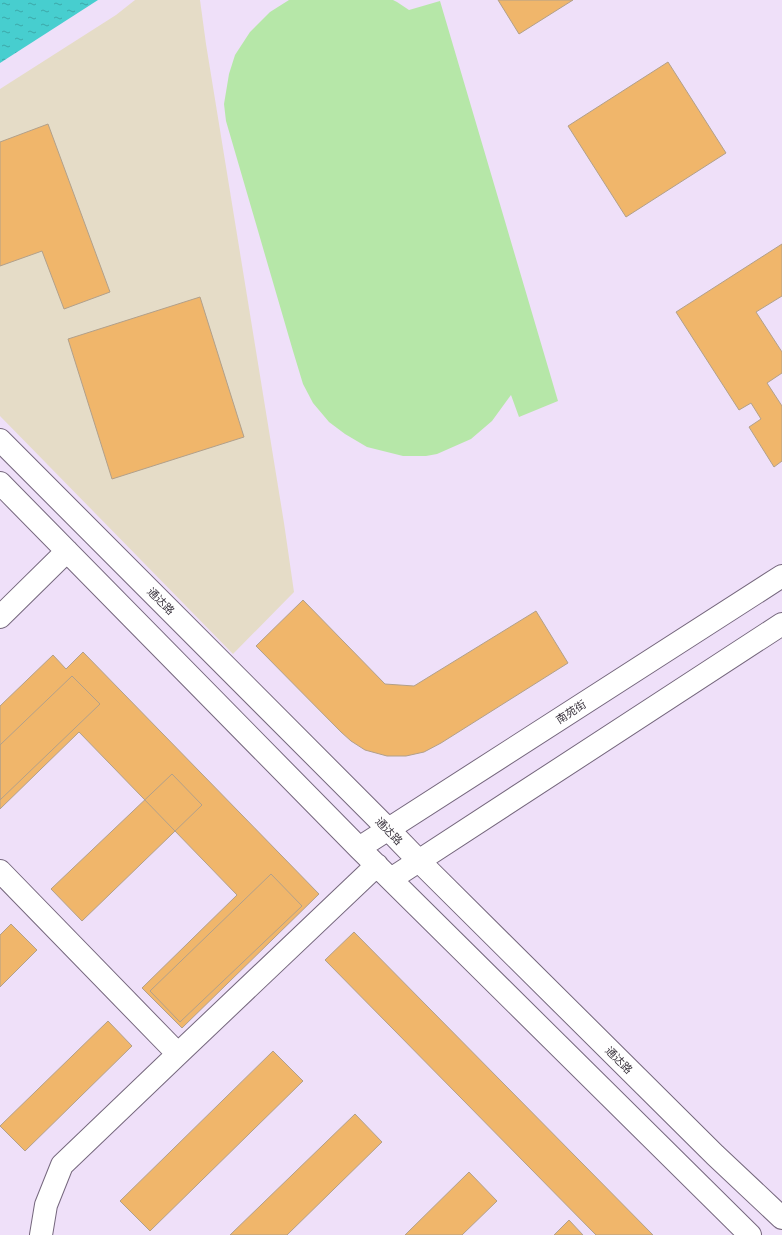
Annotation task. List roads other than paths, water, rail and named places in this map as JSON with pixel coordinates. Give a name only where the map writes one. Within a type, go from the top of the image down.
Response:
[{"type":"street","name":"通达路","points":[[0,440],[388,829],[418,861],[710,1150],[782,1218]]},
{"type":"street","points":[[0,483],[359,848],[750,1235]]},
{"type":"street","points":[[0,617],[66,551]]},
{"type":"street","name":"南苑街","points":[[359,848],[782,576]]},
{"type":"street","points":[[41,1235],[46,1205],[62,1165],[178,1054],[384,872],[418,861],[782,624]]},
{"type":"street","points":[[0,871],[178,1054]]},
{"type":"water","points":[[0,0],[98,0],[0,63]]}]
